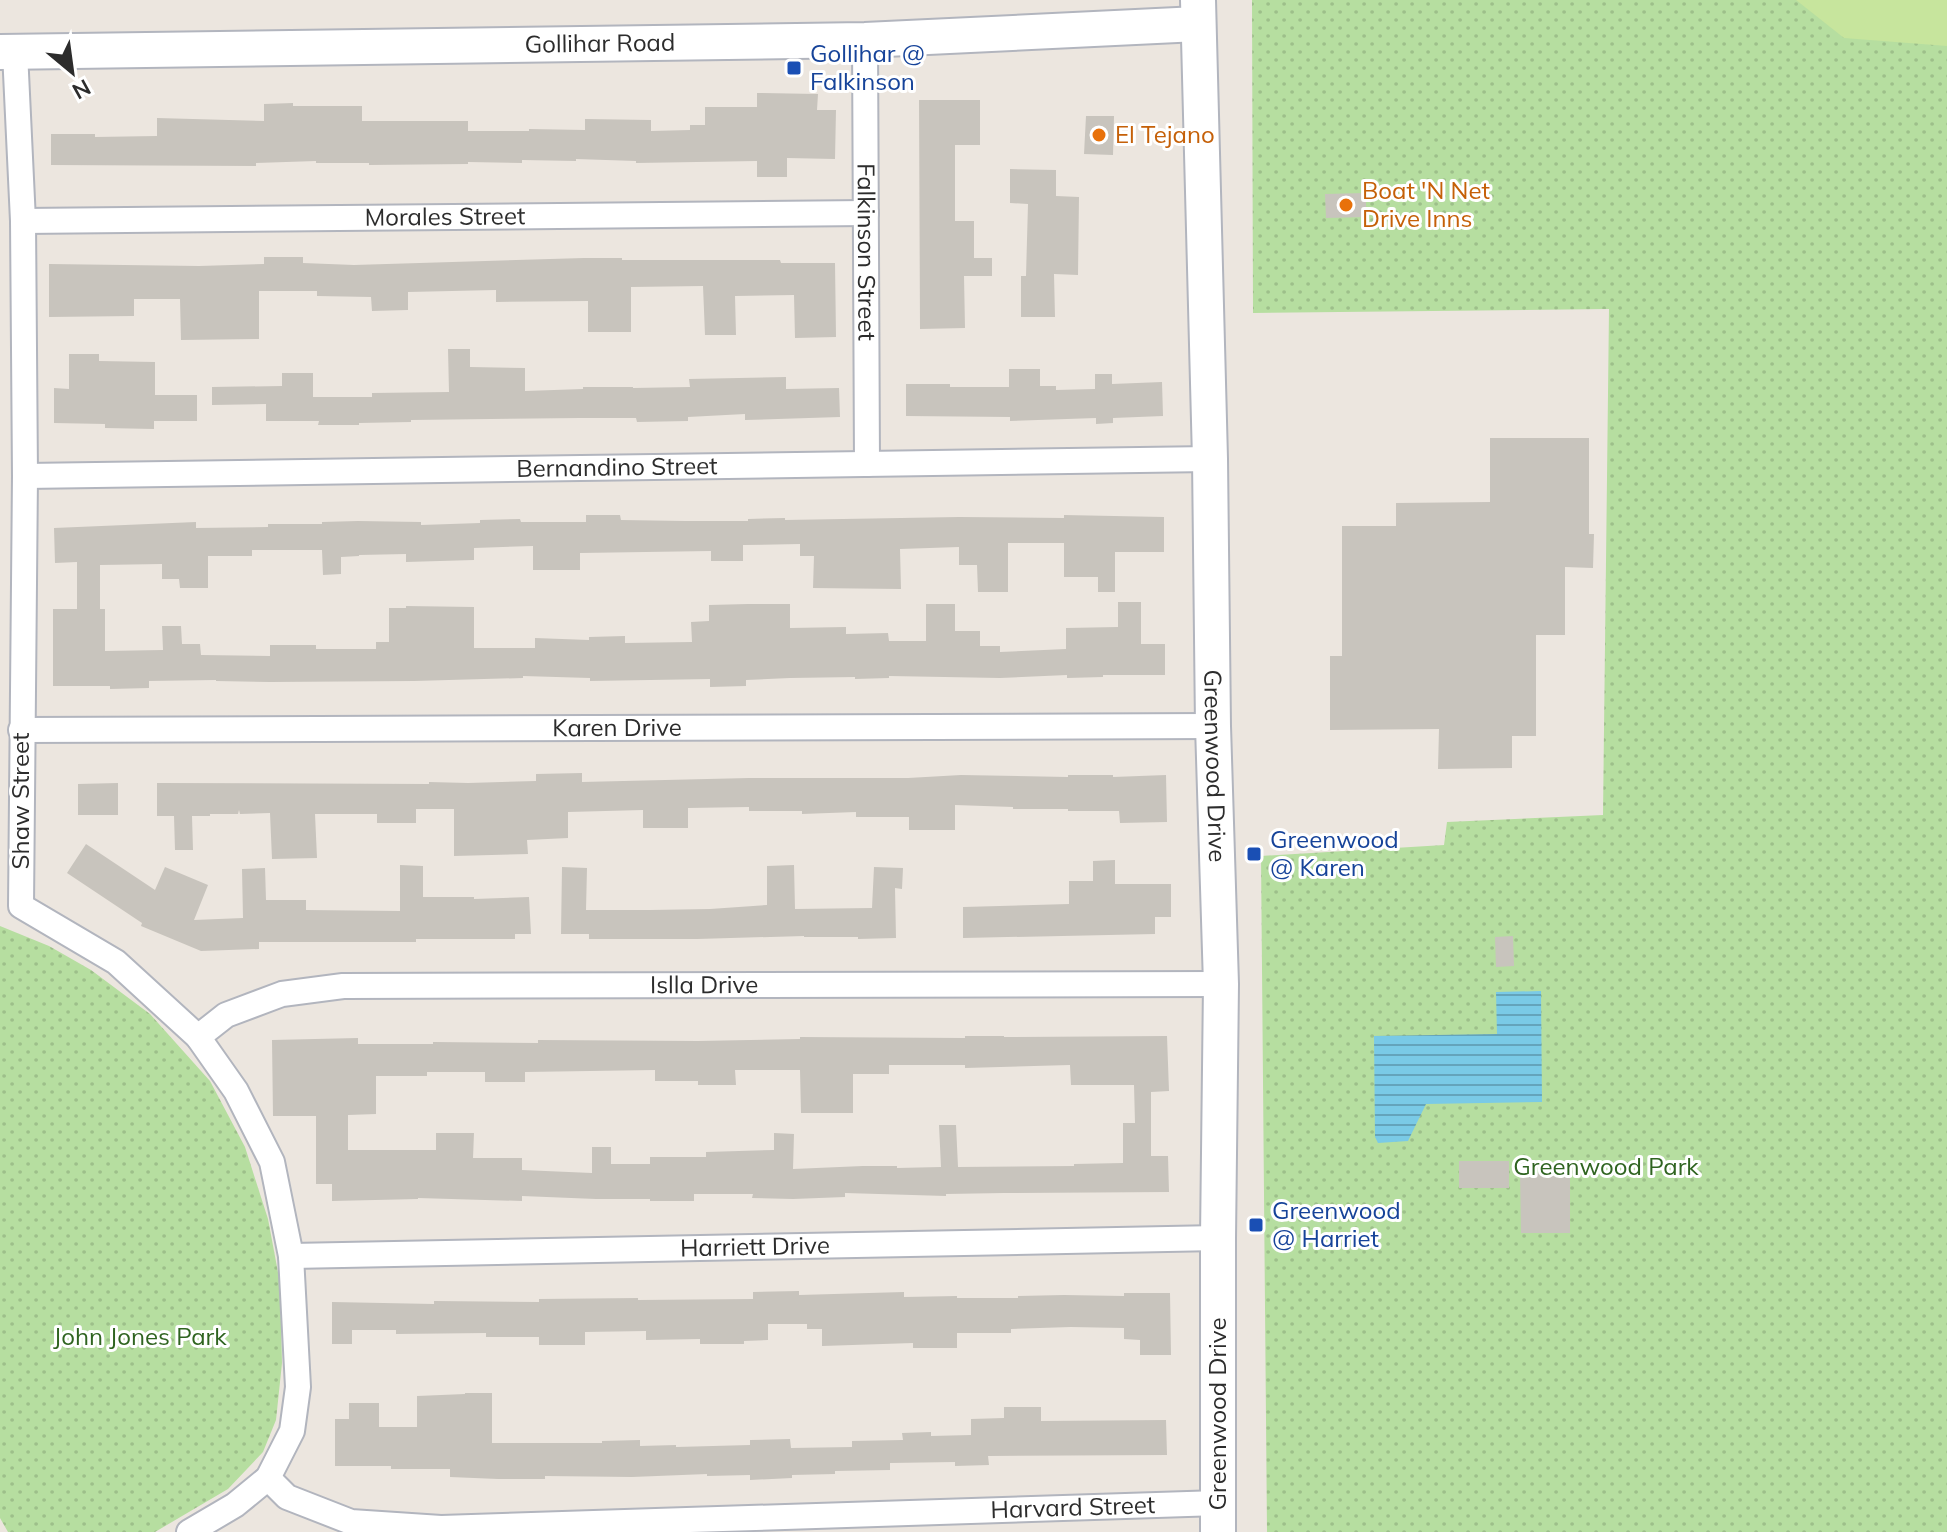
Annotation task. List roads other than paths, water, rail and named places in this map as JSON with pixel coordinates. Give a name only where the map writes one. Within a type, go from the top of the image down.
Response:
[{"type":"main road","name":"Gollihar Road","points":[[8,52],[865,40],[1198,12]]},
{"type":"main road","name":"Greenwood Drive","points":[[1198,12],[1221,984],[1218,1517]]},
{"type":"street","name":"Falkinson Street","points":[[865,40],[867,464]]},
{"type":"street","name":"Shaw Street","points":[[8,52],[23,221],[25,476],[21,730],[10,904],[116,962],[198,1037],[236,1091],[272,1162],[291,1256],[298,1387],[292,1431],[268,1478],[235,1505],[189,1532]]},
{"type":"street","name":"Morales Street","points":[[23,221],[866,213]]},
{"type":"street","name":"Bernandino Street","points":[[25,476],[1210,459]]},
{"type":"street","name":"Karen Drive","points":[[21,730],[1213,726]]},
{"type":"street","name":"Islla Drive","points":[[198,1037],[226,1015],[282,994],[343,986],[1221,984]]},
{"type":"street","name":"Harriett Drive","points":[[291,1256],[1218,1238]]},
{"type":"street","name":"Harvard Street","points":[[268,1478],[287,1497],[351,1522],[441,1528],[1218,1517]]},
{"type":"water","points":[[1541,991],[1542,1102],[1426,1104],[1408,1141],[1378,1143],[1375,1137],[1374,1036],[1497,1034],[1496,992]]},
{"type":"place","name":"Gollihar @ Falkinson","points":[[794,68]]},
{"type":"place","name":"El Tejano","points":[[1099,135]]},
{"type":"place","name":"Boat 'N Net Drive Inns","points":[[1346,205]]},
{"type":"place","name":"Greenwood @ Karen","points":[[1254,854]]},
{"type":"place","name":"Greenwood @ Harriet","points":[[1256,1225]]},
{"type":"park label","name":"Greenwood Park","points":[[1606,1167]]},
{"type":"park label","name":"John Jones Park","points":[[140,1337]]}]
